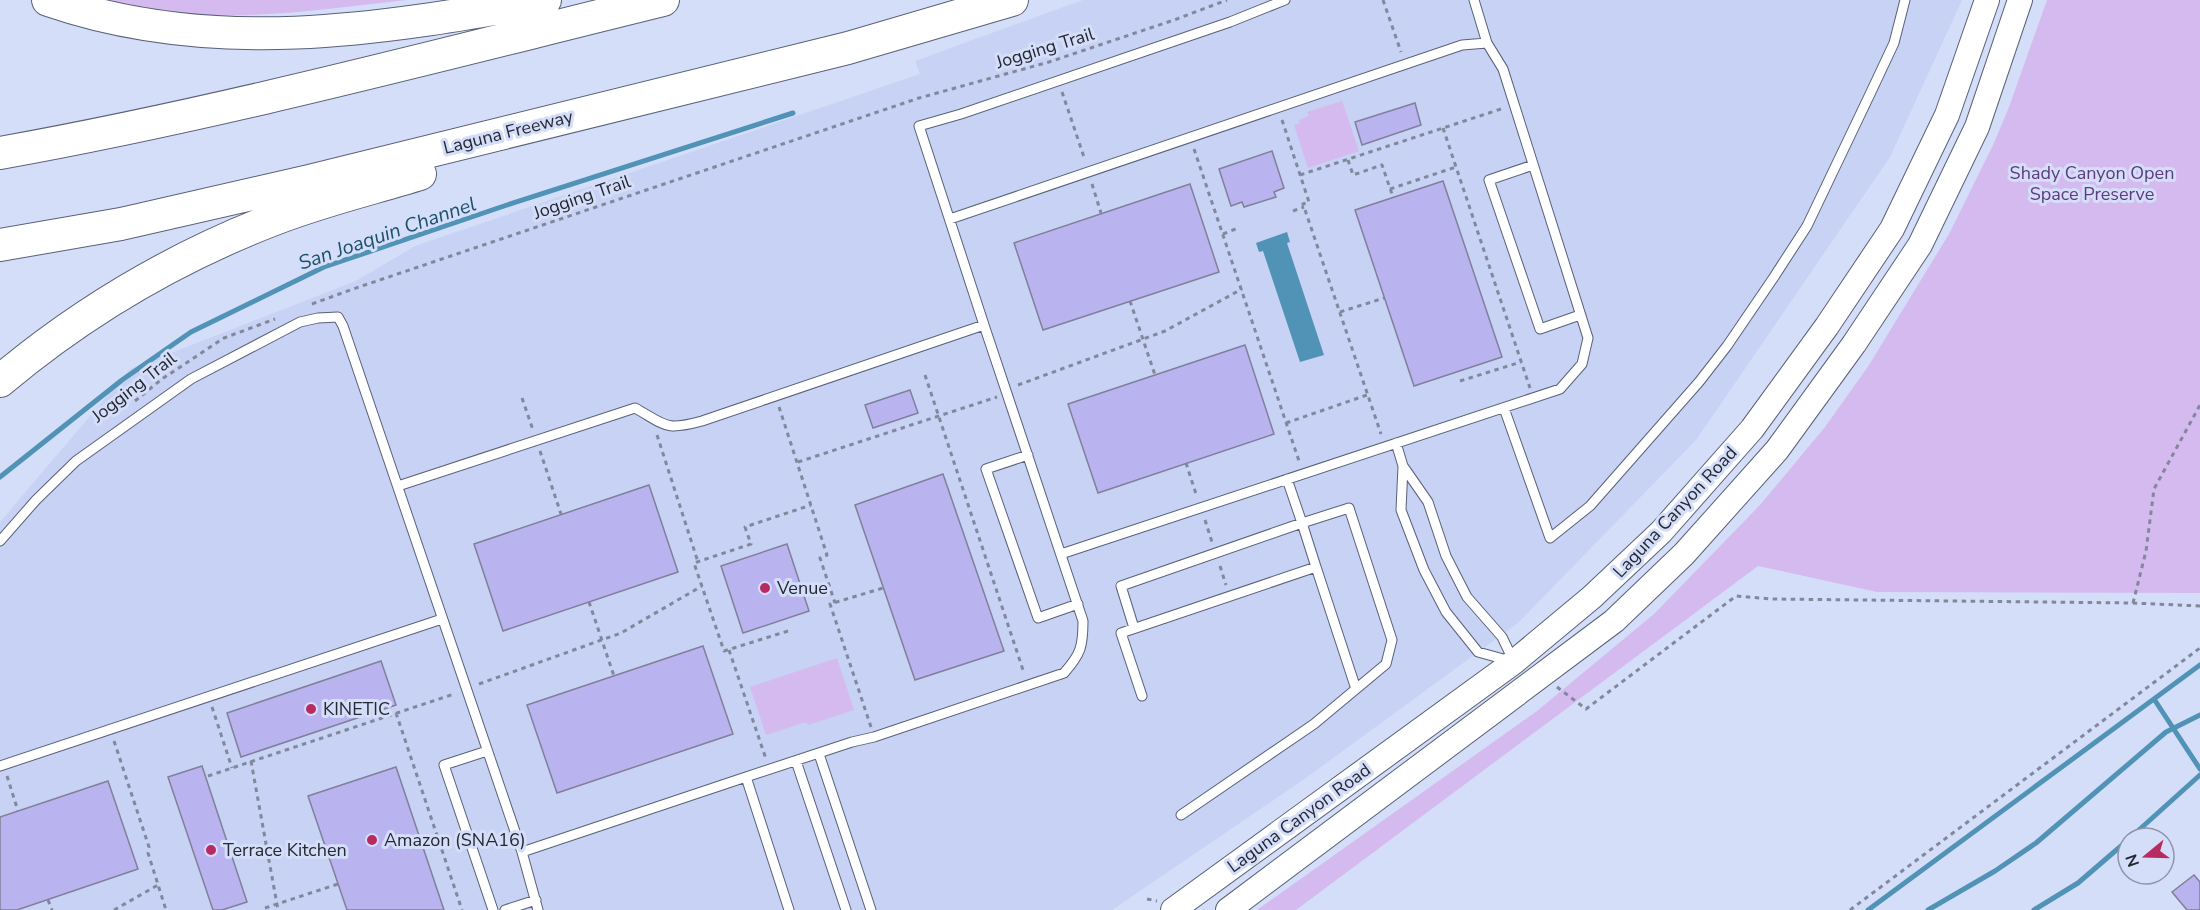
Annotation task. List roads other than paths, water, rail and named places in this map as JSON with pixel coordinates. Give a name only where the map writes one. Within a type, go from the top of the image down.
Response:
[{"type":"highway","points":[[48,0],[104,18],[149,26],[193,32],[247,35],[359,28],[545,0]]},
{"type":"highway","points":[[0,153],[107,134],[294,91],[663,0]]},
{"type":"highway","name":"Laguna Freeway","points":[[0,245],[121,224],[287,186],[848,48],[1012,0]]},
{"type":"highway","points":[[0,381],[31,355],[78,322],[153,276],[204,249],[274,219],[313,206],[528,142],[619,104]]},
{"type":"main road","name":"Laguna Canyon Road","points":[[1173,910],[1514,662],[1592,597],[1660,532],[1752,429],[1827,326],[1892,229],[1947,115],[1987,0]]},
{"type":"main road","name":"Laguna Canyon Road","points":[[1228,910],[1614,621],[1684,554],[1777,450],[1854,344],[1920,245],[1977,128],[2020,0]]},
{"type":"main road","points":[[1514,662],[1540,675]]},
{"type":"lane","points":[[522,852],[1029,685],[1064,672],[1075,661],[1083,645],[1083,621],[919,126],[1230,22],[1285,0]]},
{"type":"lane","points":[[1061,554],[1560,389],[1582,364],[1588,338],[1503,69],[1487,43],[1474,0]]},
{"type":"lane","points":[[1504,408],[1550,538],[1590,506],[1698,382],[1727,346],[1774,277],[1807,226],[1871,92],[1894,43],[1905,0]]},
{"type":"lane","points":[[950,219],[1462,45],[1487,43]]},
{"type":"lane","points":[[1533,165],[1489,180],[1540,329],[1580,315]]},
{"type":"lane","points":[[0,541],[36,500],[76,461],[190,379],[300,322],[338,317],[344,326],[488,751],[522,852],[538,910]]},
{"type":"lane","points":[[398,486],[635,408],[667,426],[676,428],[984,325]]},
{"type":"lane","points":[[1396,443],[1403,466],[1428,502],[1446,556],[1467,597],[1502,637],[1514,662]]},
{"type":"lane","points":[[1028,455],[986,469],[1038,618],[1077,604]]},
{"type":"lane","points":[[1403,466],[1401,510],[1424,570],[1446,612],[1478,652],[1514,662]]},
{"type":"lane","points":[[1287,479],[1356,689]]},
{"type":"lane","points":[[1134,628],[1121,586],[1349,508],[1392,640],[1386,664],[1314,724],[1181,815]]},
{"type":"lane","points":[[1142,696],[1121,633],[1316,567]]},
{"type":"lane","points":[[2,766],[442,619]]},
{"type":"lane","points":[[488,751],[444,765],[493,910]]},
{"type":"lane","points":[[819,754],[871,910]]},
{"type":"lane","points":[[796,761],[846,910]]},
{"type":"lane","points":[[746,777],[789,910]]},
{"type":"lane","points":[[505,910],[536,900]]},
{"type":"waterway","name":"San Joaquin Channel","points":[[0,477],[122,380],[191,332],[324,267],[507,205],[793,113]]},
{"type":"waterway","points":[[1868,910],[2200,665]]},
{"type":"waterway","points":[[2154,699],[2200,769]]},
{"type":"waterway","points":[[1928,910],[1995,871],[2036,843],[2166,732],[2200,715]]},
{"type":"waterway","points":[[2143,826],[2200,775]]},
{"type":"waterway","points":[[2034,910],[2078,883],[2116,850]]},
{"type":"place","name":"Venue","points":[[765,588]]},
{"type":"place","name":"KINETIC","points":[[311,709]]},
{"type":"place","name":"Amazon (SNA16)","points":[[372,840]]},
{"type":"place","name":"Terrace Kitchen","points":[[211,850]]},
{"type":"park label","name":"Shady Canyon Open Space Preserve","points":[[2092,183]]}]
